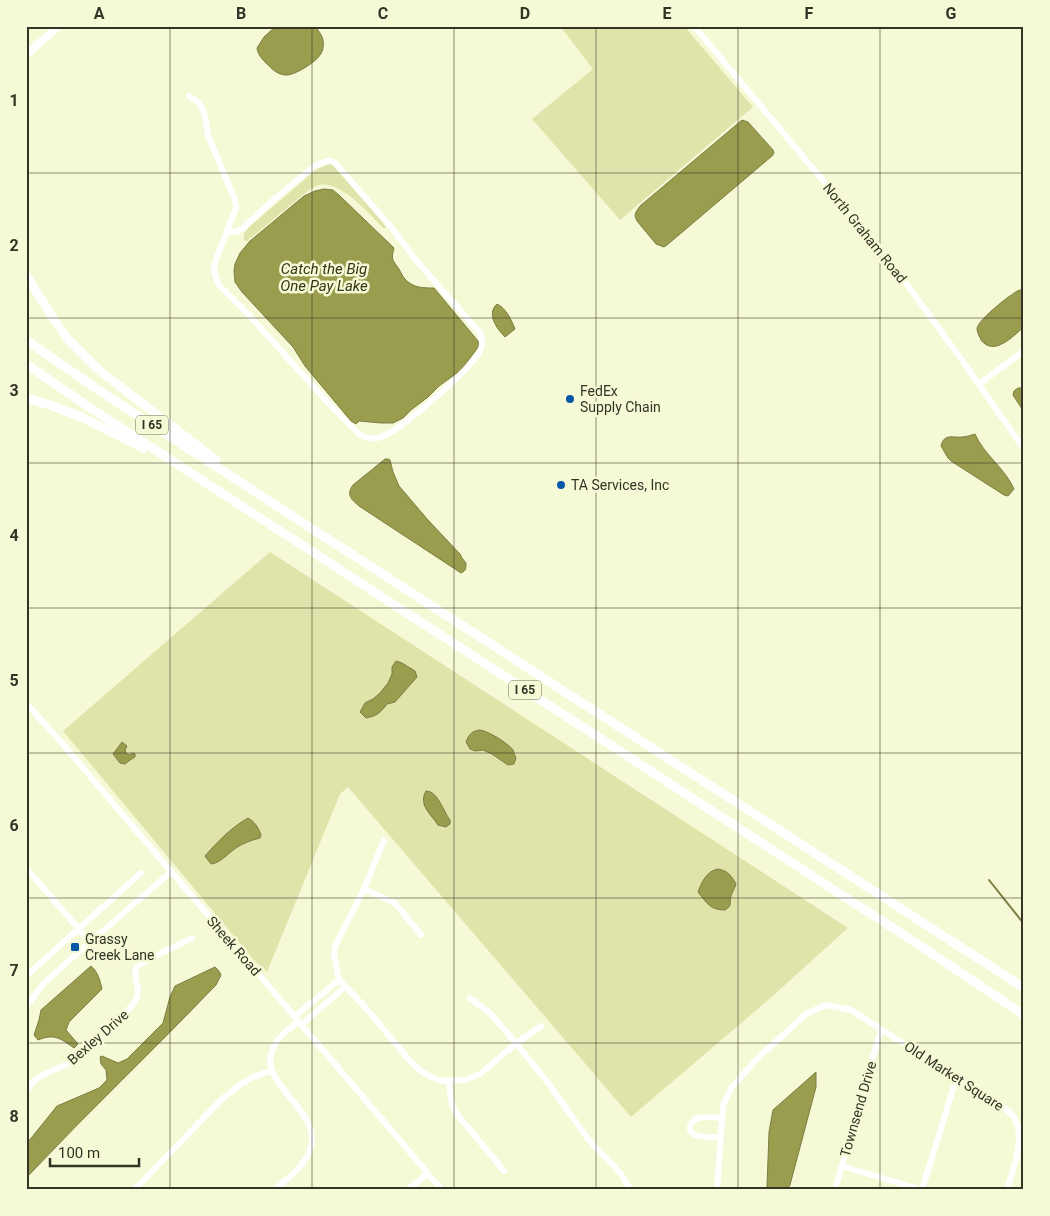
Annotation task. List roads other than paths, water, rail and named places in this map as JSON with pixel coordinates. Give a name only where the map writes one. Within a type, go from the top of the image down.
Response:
[{"type":"highway","points":[[26,274],[67,338],[100,371],[126,393],[280,508]]},
{"type":"highway","name":"I 65","points":[[26,340],[280,508],[1024,988]]},
{"type":"highway","name":"I 65","points":[[26,364],[92,409],[1024,1015]]},
{"type":"highway","points":[[26,398],[81,417],[175,463]]},
{"type":"main road","points":[[26,56],[59,26]]},
{"type":"street","name":"North Graham Road","points":[[694,26],[890,260],[1024,449]]},
{"type":"street","points":[[189,96],[199,103],[205,114],[209,138],[235,200],[236,208],[227,231],[215,262],[214,270],[219,285],[359,434],[373,439],[381,438],[395,431],[466,370],[482,348],[481,334],[391,227],[335,163],[331,161],[314,166],[243,228],[236,232],[227,231]]},
{"type":"street","points":[[979,384],[1024,351]]},
{"type":"street","name":"Sheek Road","points":[[27,706],[67,749],[442,1190]]},
{"type":"street","points":[[384,840],[364,889],[335,947],[334,955],[339,980],[365,1007],[416,1067],[433,1078],[443,1081],[464,1080],[480,1074],[516,1043],[541,1026]]},
{"type":"street","points":[[26,868],[90,942]]},
{"type":"street","points":[[26,1007],[44,984],[171,872]]},
{"type":"street","points":[[26,976],[141,873]]},
{"type":"street","points":[[364,889],[395,903],[421,935]]},
{"type":"street","name":"Bexley Drive","points":[[26,1090],[36,1080],[77,1059],[132,1007],[137,998],[138,989],[134,975],[136,968],[143,962],[192,938]]},
{"type":"street","points":[[275,1190],[305,1160],[311,1144],[311,1138],[307,1119],[271,1071],[270,1059],[274,1044],[339,980]]},
{"type":"street","points":[[298,1021],[345,987]]},
{"type":"street","points":[[470,998],[490,1014],[516,1043],[548,1083],[588,1139],[621,1174],[631,1190]]},
{"type":"street","name":"Old Market Square","points":[[717,1190],[723,1106],[731,1088],[757,1059],[806,1014],[826,1005],[851,1010],[994,1101],[1013,1116],[1020,1135],[1007,1190]]},
{"type":"street","name":"Townsend Drive","points":[[835,1190],[881,1029]]},
{"type":"street","points":[[134,1190],[222,1099],[253,1077],[271,1071]]},
{"type":"street","points":[[842,1166],[922,1190],[952,1089],[957,1079]]},
{"type":"street","points":[[449,1081],[450,1101],[456,1113],[504,1171]]},
{"type":"street","points":[[721,1138],[693,1134],[690,1132],[690,1126],[698,1118],[722,1118]]},
{"type":"street","points":[[408,1190],[428,1173]]},
{"type":"water","points":[[276,26],[315,26],[323,40],[321,54],[310,64],[295,73],[287,75],[276,72],[262,59],[257,48],[264,37]]},
{"type":"water","points":[[742,120],[748,122],[773,150],[772,156],[667,245],[664,247],[656,244],[637,221],[635,216],[640,206]]},
{"type":"water","name":"Catch the Big One Pay Lake","points":[[324,189],[333,190],[394,248],[393,259],[408,282],[422,288],[434,288],[478,341],[479,346],[461,370],[439,386],[403,418],[393,423],[359,421],[356,424],[351,421],[305,366],[293,347],[235,282],[235,264],[240,253],[250,241],[304,196]]},
{"type":"water","points":[[1024,289],[1024,327],[1009,340],[997,346],[986,345],[978,333],[978,325],[1004,300],[1015,292]]},
{"type":"water","points":[[497,304],[506,312],[515,329],[505,337],[496,326],[493,317],[492,312]]},
{"type":"water","points":[[1018,388],[1024,389],[1024,412],[1013,395],[1014,391]]},
{"type":"water","points":[[975,434],[979,442],[1010,481],[1014,489],[1008,496],[951,461],[941,446],[944,439]]},
{"type":"water","points":[[385,459],[390,460],[399,486],[460,554],[466,563],[463,572],[461,573],[359,506],[352,499],[350,492],[353,485]]},
{"type":"water","points":[[396,661],[415,671],[417,677],[395,702],[387,704],[378,714],[366,718],[360,712],[365,703],[380,693],[388,683],[392,674],[392,667]]},
{"type":"water","points":[[480,730],[493,735],[513,750],[516,758],[514,764],[508,765],[483,750],[475,751],[470,749],[466,742],[468,737],[471,733]]},
{"type":"water","points":[[122,742],[127,746],[126,753],[129,755],[135,754],[134,758],[125,764],[120,763],[113,754]]},
{"type":"water","points":[[426,791],[434,794],[450,820],[450,824],[446,827],[438,825],[426,809],[424,796]]},
{"type":"water","points":[[248,818],[257,827],[261,835],[260,838],[242,845],[221,860],[211,864],[205,856],[225,835]]},
{"type":"water","points":[[718,869],[729,874],[736,884],[731,896],[730,905],[725,910],[712,907],[698,892],[705,877]]},
{"type":"water","points":[[91,966],[97,974],[102,989],[69,1022],[66,1030],[78,1044],[74,1048],[53,1037],[38,1040],[34,1035],[41,1010]]},
{"type":"water","points":[[215,967],[221,975],[216,985],[28,1176],[28,1142],[57,1106],[99,1088],[107,1080],[106,1070],[101,1064],[100,1057],[102,1056],[118,1063],[127,1059],[163,1023],[175,986]]},
{"type":"water","points":[[816,1072],[816,1087],[790,1185],[787,1190],[768,1190],[769,1132],[773,1110]]},
{"type":"waterway","points":[[989,880],[1024,924]]},
{"type":"place","name":"FedEx Supply Chain","points":[[570,399]]},
{"type":"place","name":"TA Services, Inc","points":[[561,485]]},
{"type":"place","name":"Grassy Creek Lane","points":[[75,947]]}]
